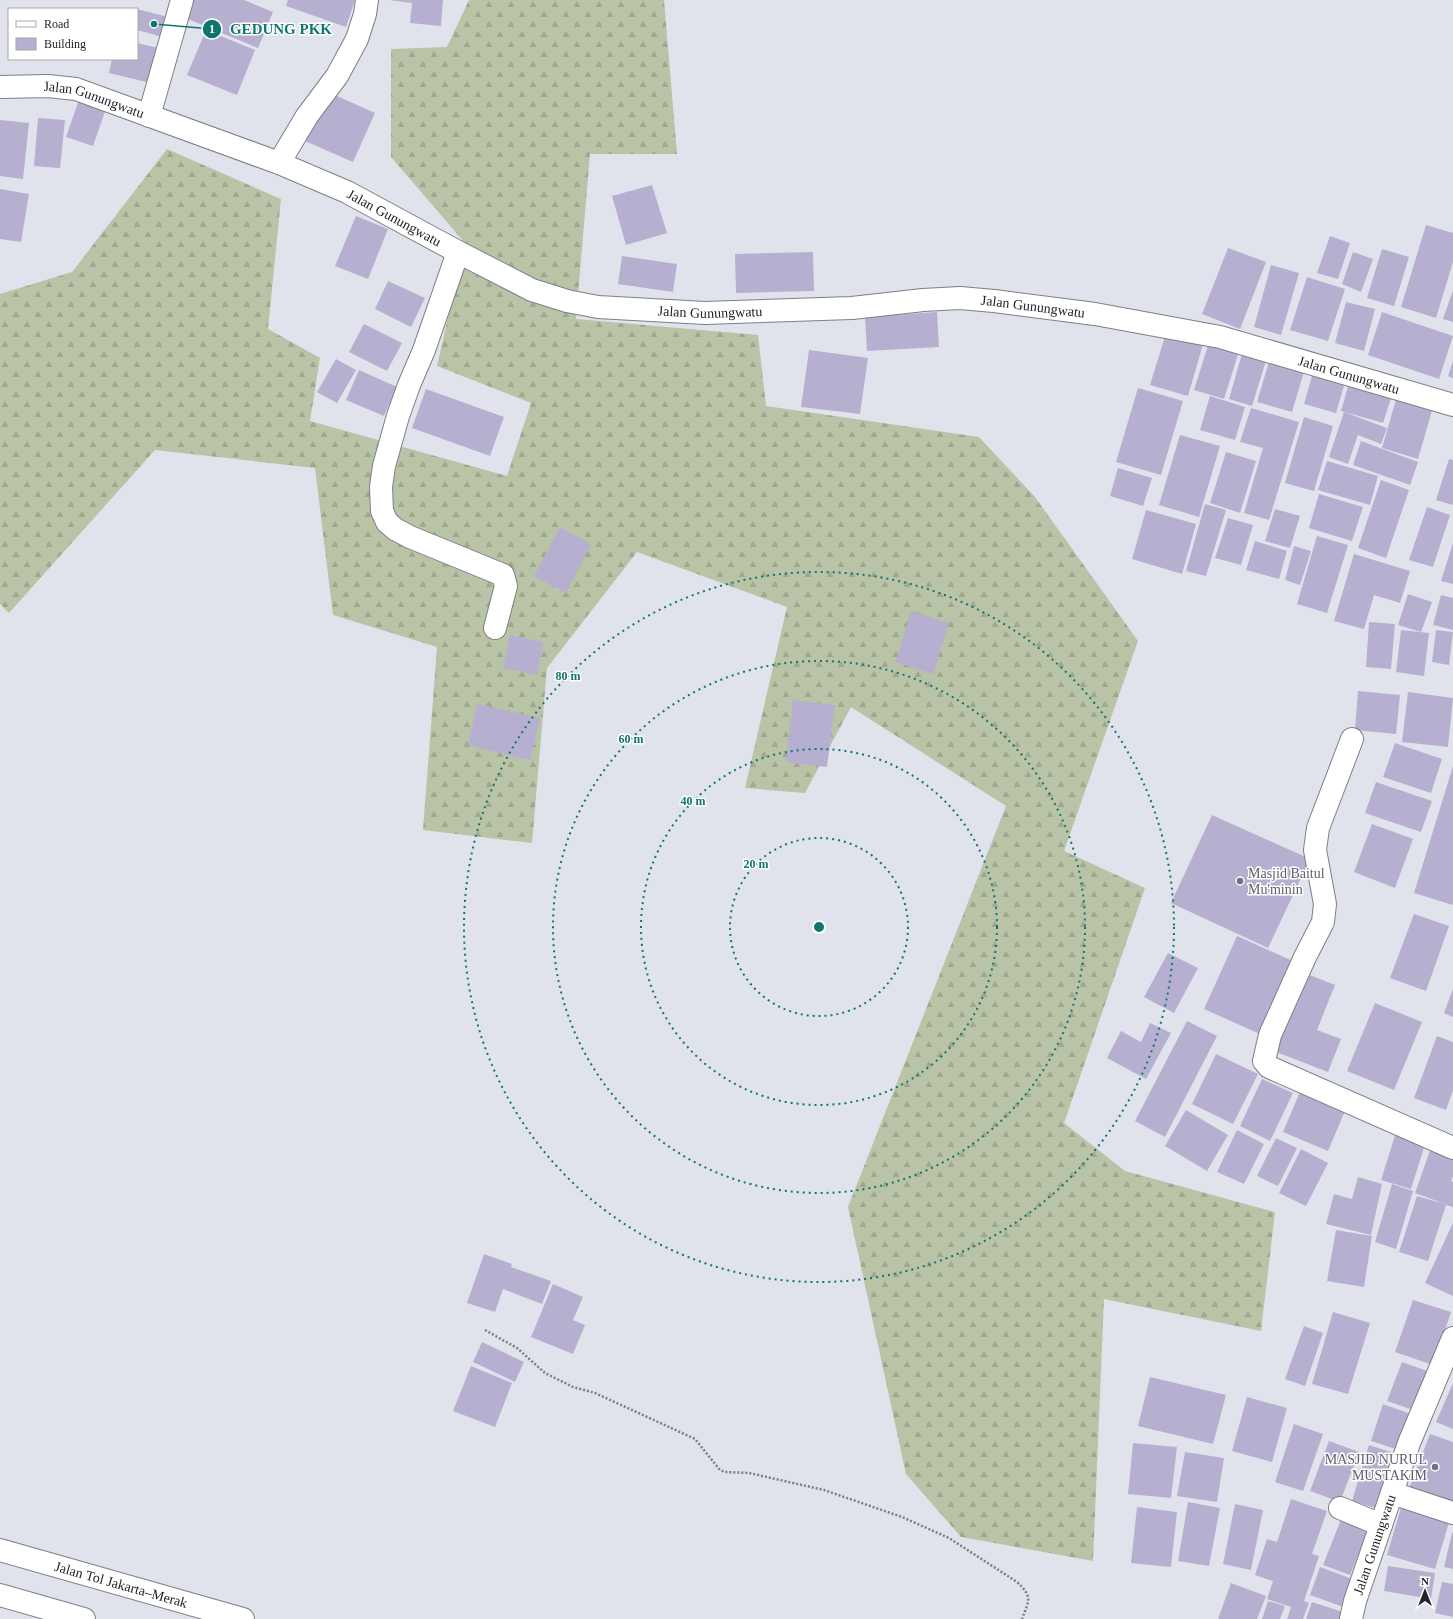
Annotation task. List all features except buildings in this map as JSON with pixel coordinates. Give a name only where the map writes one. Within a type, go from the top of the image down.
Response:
[{"type":"main road","points":[[149,116],[182,0]]},
{"type":"main road","points":[[279,163],[307,116],[337,76],[356,39],[365,14],[367,0]]},
{"type":"main road","name":"Jalan Gunungwatu","points":[[0,87],[48,86],[76,89],[279,163],[347,192],[532,290],[567,301],[598,307],[713,313],[852,308],[923,300],[960,298],[994,300],[1095,314],[1220,337],[1453,405]]},
{"type":"main road","points":[[458,252],[424,350],[398,416],[384,466],[381,487],[382,511],[388,522],[395,529],[410,537],[503,576],[506,586],[495,628]]},
{"type":"main road","points":[[1352,739],[1318,828],[1314,850],[1325,904],[1323,922],[1270,1035],[1264,1061],[1269,1067],[1453,1148]]},
{"type":"main road","name":"Jalan Gunungwatu","points":[[1351,1619],[1355,1601],[1409,1443],[1453,1338]]},
{"type":"main road","points":[[1392,1493],[1453,1513]]},
{"type":"main road","points":[[1340,1508],[1381,1524]]},
{"type":"main road","name":"Jalan Tol Jakarta–Merak","points":[[0,1550],[243,1619]]},
{"type":"main road","points":[[0,1595],[84,1619]]},
{"type":"path","points":[[485,1330],[517,1348],[545,1373],[573,1387],[595,1393],[695,1439],[720,1470],[725,1472],[749,1473],[824,1490],[902,1517],[949,1538],[1017,1582],[1026,1591],[1028,1597],[1022,1619]]},
{"type":"green space","points":[[469,0],[664,0],[677,154],[590,154],[576,319],[758,335],[766,406],[979,437],[1035,497],[1138,641],[1064,851],[1145,888],[1064,1123],[1125,1171],[1275,1212],[1261,1331],[1104,1299],[1093,1561],[961,1537],[906,1474],[848,1207],[1006,806],[851,707],[805,793],[745,788],[787,607],[637,552],[547,668],[532,843],[423,830],[437,647],[333,615],[315,468],[155,450],[9,613],[0,604],[0,294],[72,272],[167,149],[281,199],[268,329],[320,358],[310,421],[507,476],[531,403],[437,366],[465,243],[391,157],[391,49],[447,47]]},
{"type":"place","name":"GEDUNG PKK","points":[[154,24]]},
{"type":"place","name":"Masjid Baitul Mu'minin","points":[[1240,881]]},
{"type":"place","name":"MASJID NURUL MUSTAKIM","points":[[1435,1467]]}]
